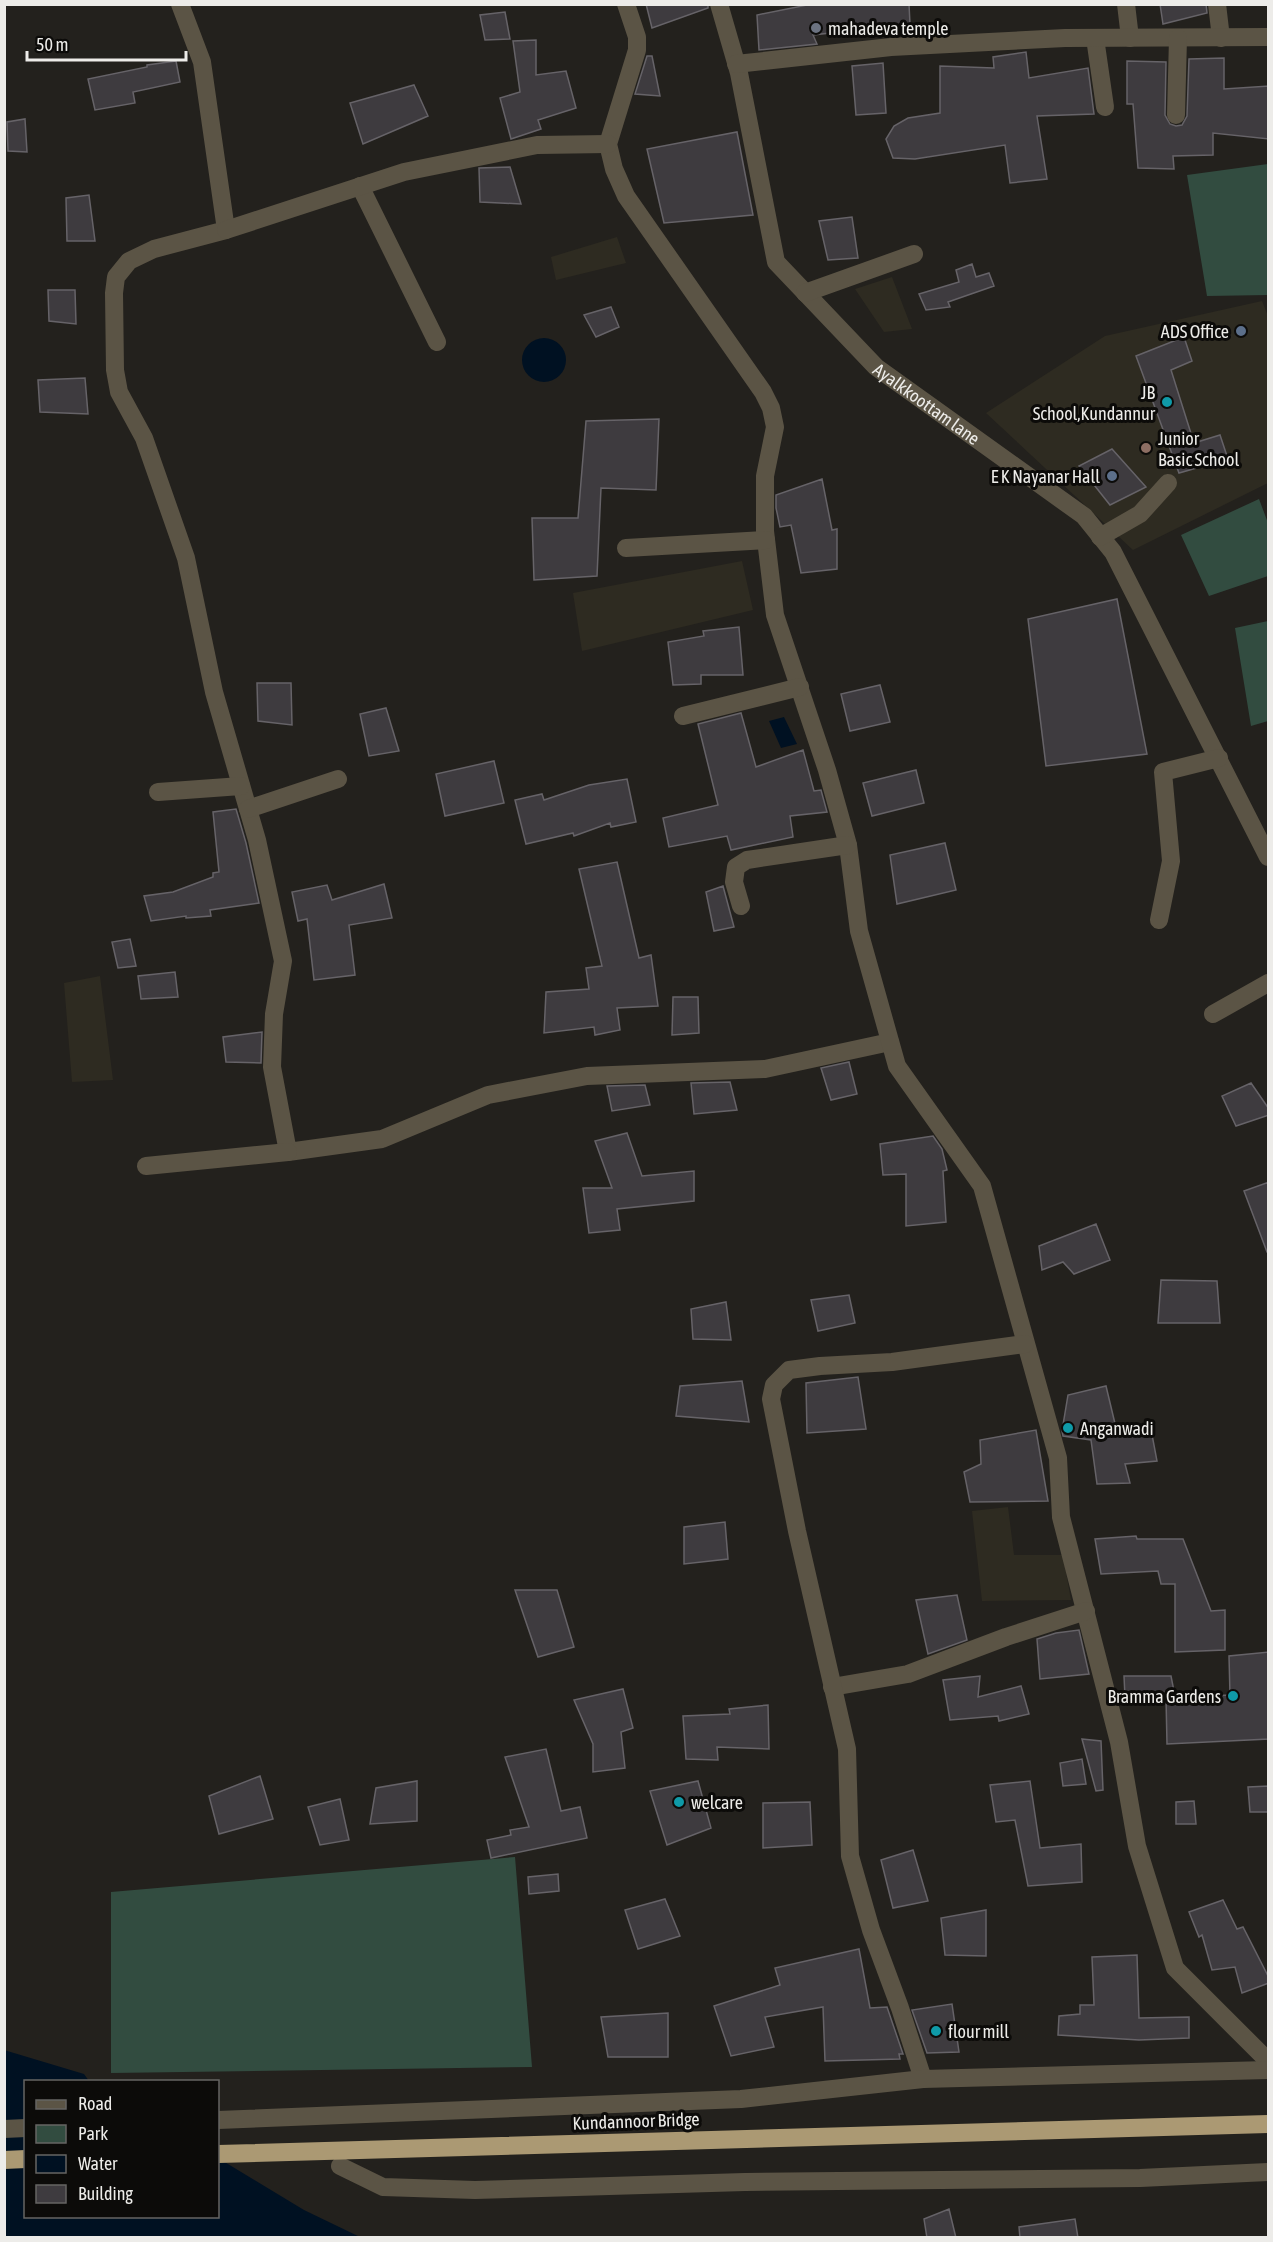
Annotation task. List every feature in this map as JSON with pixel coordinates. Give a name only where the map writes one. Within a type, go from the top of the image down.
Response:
[{"type":"highway","name":"Kundannoor Bridge","points":[[219,2154],[1269,2124]]},
{"type":"highway","points":[[4,2160],[24,2159]]},
{"type":"street","points":[[180,4],[201,62],[226,230]]},
{"type":"street","points":[[626,4],[637,37],[637,50],[608,144],[614,169],[626,196],[763,392],[771,408],[775,427],[765,476],[766,540],[775,615],[827,770],[848,845],[859,931],[897,1066],[982,1186],[1058,1458],[1061,1518],[1119,1742],[1137,1846],[1175,1968],[1269,2061]]},
{"type":"street","name":"Ayalkkoottam lane","points":[[719,4],[736,64],[776,262],[876,367],[1084,516],[1113,552],[1269,857]]},
{"type":"street","points":[[1126,4],[1130,38]]},
{"type":"street","points":[[1216,4],[1221,38]]},
{"type":"street","points":[[736,64],[891,47],[1095,38],[1269,37]]},
{"type":"street","points":[[1095,38],[1105,106]]},
{"type":"street","points":[[1176,115],[1178,38]]},
{"type":"street","points":[[288,1152],[272,1067],[274,1014],[284,961],[248,809],[214,692],[186,558],[144,438],[119,392],[115,370],[114,293],[116,277],[129,261],[154,249],[226,230],[404,172],[537,145],[608,144]]},
{"type":"street","points":[[360,186],[437,342]]},
{"type":"street","points":[[806,293],[914,254]]},
{"type":"street","points":[[1100,537],[1140,514],[1168,483]]},
{"type":"street","points":[[626,548],[766,540]]},
{"type":"street","points":[[683,716],[800,687]]},
{"type":"street","points":[[1159,920],[1171,861],[1163,772],[1219,758]]},
{"type":"street","points":[[248,809],[338,779]]},
{"type":"street","points":[[158,792],[242,786]]},
{"type":"street","points":[[741,906],[734,882],[736,867],[747,860],[848,845]]},
{"type":"street","points":[[1213,1014],[1269,983]]},
{"type":"street","points":[[146,1166],[288,1152],[382,1139],[488,1095],[587,1076],[765,1070],[890,1042]]},
{"type":"street","points":[[923,2079],[871,1929],[850,1856],[847,1749],[797,1531],[771,1399],[774,1385],[789,1371],[820,1366],[892,1362],[1025,1344]]},
{"type":"street","points":[[832,1687],[909,1674],[1005,1637],[1086,1611]]},
{"type":"street","points":[[219,2120],[741,2099],[923,2079],[1269,2070]]},
{"type":"street","points":[[4,2129],[24,2128]]},
{"type":"street","points":[[340,2166],[383,2187],[475,2190],[745,2182],[1140,2178],[1269,2172]]},
{"type":"shaded area","points":[[617,237],[626,263],[556,280],[551,257]]},
{"type":"shaded area","points":[[892,277],[912,329],[884,332],[855,289]]},
{"type":"shaded area","name":"Junior Basic School","points":[[1262,301],[1268,316],[1268,483],[1133,550],[986,413],[1105,336]]},
{"type":"shaded area","points":[[742,561],[753,610],[582,651],[573,593]]},
{"type":"shaded area","points":[[100,976],[113,1080],[72,1082],[64,983]]},
{"type":"shaded area","points":[[1008,1507],[1014,1555],[1063,1555],[1071,1600],[982,1601],[972,1511]]},
{"type":"green space","points":[[1268,164],[1268,295],[1207,296],[1187,175]]},
{"type":"green space","points":[[1259,499],[1268,523],[1268,576],[1209,596],[1181,535]]},
{"type":"green space","points":[[1268,621],[1268,721],[1251,726],[1235,628]]},
{"type":"green space","points":[[515,1857],[532,2067],[111,2073],[111,1892]]},
{"type":"water","points":[[544,338],[560,344],[566,360],[560,376],[544,382],[528,376],[522,360],[528,344]]},
{"type":"water","points":[[784,717],[797,744],[781,748],[769,721]]},
{"type":"water","points":[[4,2050],[84,2074],[88,2080],[24,2080],[24,2218],[219,2218],[219,2159],[304,2210],[360,2237],[5,2237]]},
{"type":"building","points":[[646,4],[708,4],[708,8],[652,28]]},
{"type":"building","name":"mahadeva temple","points":[[812,4],[909,4],[910,24],[813,35],[817,44],[759,50],[757,15]]},
{"type":"building","points":[[1160,4],[1206,4],[1207,13],[1163,24]]},
{"type":"building","points":[[505,12],[510,39],[485,40],[480,15]]},
{"type":"building","points":[[536,40],[536,75],[566,71],[576,108],[538,120],[541,129],[511,139],[500,98],[520,92],[513,41]]},
{"type":"building","points":[[1026,52],[1029,78],[1088,68],[1094,114],[1037,116],[1047,179],[1010,183],[1005,145],[915,159],[893,158],[886,139],[894,126],[908,118],[940,113],[940,66],[994,68],[993,57]]},
{"type":"building","points":[[647,56],[652,56],[660,96],[635,94]]},
{"type":"building","points":[[1224,58],[1224,89],[1269,86],[1269,139],[1213,133],[1213,155],[1173,156],[1174,169],[1138,168],[1133,104],[1127,104],[1127,61],[1166,62],[1165,115],[1170,124],[1176,126],[1182,125],[1187,116],[1189,59]]},
{"type":"building","points":[[176,61],[180,82],[133,92],[135,103],[95,110],[88,79],[147,67],[147,65]]},
{"type":"building","points":[[883,63],[886,113],[856,115],[852,66]]},
{"type":"building","points":[[414,85],[428,116],[363,144],[350,103]]},
{"type":"building","points":[[25,119],[27,152],[8,151],[7,122]]},
{"type":"building","points":[[737,132],[753,215],[664,223],[647,149]]},
{"type":"building","points":[[510,167],[521,204],[480,202],[479,168]]},
{"type":"building","points":[[89,195],[95,241],[67,241],[66,198]]},
{"type":"building","points":[[852,217],[858,258],[828,260],[819,221]]},
{"type":"building","points":[[972,264],[976,277],[989,273],[994,286],[948,302],[950,307],[926,310],[919,294],[959,282],[956,270]]},
{"type":"building","points":[[48,290],[75,290],[76,324],[49,321]]},
{"type":"building","points":[[611,307],[619,327],[596,337],[584,315]]},
{"type":"building","name":"JB School,Kundannur","points":[[1184,337],[1192,361],[1171,370],[1194,443],[1220,435],[1228,459],[1179,473],[1136,356]]},
{"type":"building","points":[[85,378],[88,414],[40,412],[38,380]]},
{"type":"building","points":[[659,419],[656,490],[601,488],[597,576],[534,580],[532,518],[578,518],[586,421]]},
{"type":"building","name":"E K Nayanar Hall","points":[[1112,449],[1146,487],[1110,505],[1079,466]]},
{"type":"building","points":[[822,479],[832,530],[837,529],[837,569],[801,573],[791,525],[780,527],[776,495]]},
{"type":"building","points":[[1117,599],[1147,754],[1046,766],[1028,619]]},
{"type":"building","points":[[739,627],[743,675],[701,675],[701,684],[673,685],[668,642],[704,636],[703,631]]},
{"type":"building","points":[[257,683],[291,683],[292,725],[258,721]]},
{"type":"building","points":[[880,685],[890,722],[850,731],[841,694]]},
{"type":"building","points":[[386,708],[399,751],[369,756],[360,714]]},
{"type":"building","points":[[741,713],[756,767],[803,750],[814,791],[821,790],[827,812],[790,816],[793,837],[731,850],[727,836],[669,847],[663,818],[718,805],[698,724]]},
{"type":"building","points":[[494,761],[504,803],[445,816],[436,774]]},
{"type":"building","points":[[916,770],[924,803],[872,816],[863,783]]},
{"type":"building","points":[[627,779],[636,822],[611,827],[610,823],[574,836],[573,833],[526,844],[515,800],[542,794],[544,800],[589,785]]},
{"type":"building","points":[[236,809],[259,903],[210,910],[211,916],[186,918],[186,916],[151,921],[144,896],[173,892],[213,877],[213,873],[219,872],[213,812]]},
{"type":"building","points":[[945,843],[956,890],[897,904],[890,855]]},
{"type":"building","points":[[617,862],[639,958],[651,955],[658,1006],[617,1008],[620,1030],[595,1035],[594,1027],[544,1033],[546,992],[589,989],[586,968],[602,966],[579,869]]},
{"type":"building","points":[[384,884],[392,918],[349,925],[355,975],[314,980],[307,919],[298,921],[292,892],[327,885],[332,900]]},
{"type":"building","points":[[723,886],[734,927],[714,931],[706,892]]},
{"type":"building","points":[[130,939],[136,966],[118,968],[112,942]]},
{"type":"building","points":[[175,972],[178,997],[141,999],[138,976]]},
{"type":"building","points":[[673,997],[698,997],[699,1033],[672,1035]]},
{"type":"building","points":[[262,1032],[261,1063],[226,1062],[223,1037]]},
{"type":"building","points":[[849,1062],[857,1094],[831,1100],[821,1068]]},
{"type":"building","points":[[730,1082],[737,1110],[694,1114],[691,1083]]},
{"type":"building","points":[[1251,1083],[1269,1109],[1269,1115],[1236,1126],[1222,1096]]},
{"type":"building","points":[[645,1085],[650,1105],[612,1111],[607,1086]]},
{"type":"building","points":[[627,1133],[642,1176],[694,1171],[694,1201],[617,1209],[620,1230],[589,1233],[583,1188],[612,1188],[595,1141]]},
{"type":"building","points":[[933,1136],[942,1149],[947,1170],[943,1171],[946,1222],[906,1226],[906,1174],[883,1175],[880,1144]]},
{"type":"building","points":[[1269,1182],[1269,1252],[1267,1252],[1244,1191]]},
{"type":"building","points":[[1096,1224],[1110,1260],[1074,1274],[1063,1262],[1042,1270],[1039,1246]]},
{"type":"building","points":[[1161,1280],[1217,1281],[1220,1323],[1158,1323]]},
{"type":"building","points":[[849,1295],[855,1323],[818,1331],[811,1300]]},
{"type":"building","points":[[726,1302],[731,1340],[693,1339],[691,1309]]},
{"type":"building","points":[[858,1377],[866,1429],[807,1433],[806,1383]]},
{"type":"building","points":[[742,1381],[749,1422],[676,1416],[680,1386]]},
{"type":"building","points":[[1106,1386],[1117,1432],[1150,1424],[1157,1461],[1125,1464],[1130,1483],[1097,1484],[1091,1440],[1063,1436],[1068,1395]]},
{"type":"building","points":[[1036,1430],[1048,1501],[970,1502],[964,1472],[981,1464],[980,1440]]},
{"type":"building","points":[[725,1522],[728,1559],[684,1564],[684,1527]]},
{"type":"building","points":[[1136,1536],[1137,1539],[1183,1539],[1211,1611],[1225,1610],[1225,1650],[1175,1652],[1175,1584],[1161,1584],[1158,1571],[1101,1574],[1095,1539]]},
{"type":"building","points":[[515,1590],[557,1590],[574,1647],[538,1657]]},
{"type":"building","points":[[957,1595],[967,1640],[928,1654],[916,1600]]},
{"type":"building","points":[[1079,1630],[1089,1674],[1040,1679],[1037,1639],[1056,1633]]},
{"type":"building","name":"Bramma Gardens","points":[[1269,1652],[1269,1739],[1167,1744],[1166,1698],[1230,1695],[1229,1656]]},
{"type":"building","points":[[980,1676],[978,1697],[1021,1686],[1029,1714],[999,1721],[998,1716],[950,1720],[943,1680]]},
{"type":"building","points":[[1124,1676],[1171,1676],[1174,1691],[1125,1697]]},
{"type":"building","points":[[623,1689],[633,1728],[621,1732],[625,1768],[593,1772],[593,1744],[574,1700]]},
{"type":"building","points":[[768,1705],[769,1749],[717,1747],[718,1760],[686,1759],[683,1716],[730,1714],[729,1709]]},
{"type":"building","points":[[1082,1739],[1101,1741],[1103,1790],[1096,1791]]},
{"type":"building","points":[[546,1749],[561,1811],[580,1807],[587,1838],[491,1858],[487,1840],[511,1835],[510,1830],[529,1827],[505,1757]]},
{"type":"building","points":[[1082,1759],[1086,1784],[1063,1786],[1060,1763]]},
{"type":"building","points":[[260,1776],[273,1819],[219,1834],[209,1796]]},
{"type":"building","points":[[417,1781],[417,1821],[370,1824],[376,1788]]},
{"type":"building","name":"welcare","points":[[698,1781],[711,1828],[667,1845],[650,1791]]},
{"type":"building","points":[[1030,1781],[1040,1848],[1081,1844],[1082,1882],[1028,1886],[1015,1820],[996,1822],[990,1785]]},
{"type":"building","points":[[1269,1786],[1269,1812],[1250,1812],[1248,1787]]},
{"type":"building","points":[[340,1799],[349,1840],[320,1845],[308,1807]]},
{"type":"building","points":[[1194,1801],[1196,1824],[1176,1824],[1176,1802]]},
{"type":"building","points":[[810,1802],[812,1845],[763,1848],[763,1803]]},
{"type":"building","points":[[913,1850],[928,1901],[893,1908],[881,1860]]},
{"type":"building","points":[[558,1874],[559,1891],[529,1894],[528,1877]]},
{"type":"building","points":[[665,1899],[680,1936],[638,1949],[625,1910]]},
{"type":"building","points":[[1223,1900],[1237,1929],[1243,1927],[1269,1978],[1269,1983],[1242,1993],[1235,1967],[1212,1970],[1202,1935],[1199,1937],[1189,1912]]},
{"type":"building","points":[[986,1910],[986,1956],[945,1955],[941,1918]]},
{"type":"building","points":[[859,1949],[870,2008],[887,2007],[903,2054],[899,2054],[900,2059],[825,2061],[823,2007],[765,2017],[774,2047],[731,2056],[714,2006],[780,1985],[775,1968]]},
{"type":"building","points":[[1137,1955],[1139,2018],[1189,2017],[1189,2038],[1139,2040],[1058,2035],[1059,2016],[1080,2014],[1080,2005],[1094,2005],[1092,1957]]},
{"type":"building","name":"flour mill","points":[[952,2004],[959,2052],[927,2053],[912,2010]]},
{"type":"building","points":[[668,2013],[668,2057],[608,2057],[601,2017]]},
{"type":"building","points":[[949,2209],[956,2238],[927,2238],[924,2219]]},
{"type":"building","points":[[1075,2219],[1078,2238],[1020,2238],[1019,2227]]},
{"type":"place","name":"mahadeva temple","points":[[816,28]]},
{"type":"place","name":"ADS Office","points":[[1241,331]]},
{"type":"place","name":"JB School,Kundannur","points":[[1167,402]]},
{"type":"place","name":"Junior Basic School","points":[[1146,448]]},
{"type":"place","name":"E K Nayanar Hall","points":[[1112,476]]},
{"type":"place","name":"Anganwadi","points":[[1068,1428]]},
{"type":"place","name":"Bramma Gardens","points":[[1233,1696]]},
{"type":"place","name":"welcare","points":[[679,1802]]},
{"type":"place","name":"flour mill","points":[[936,2031]]}]
